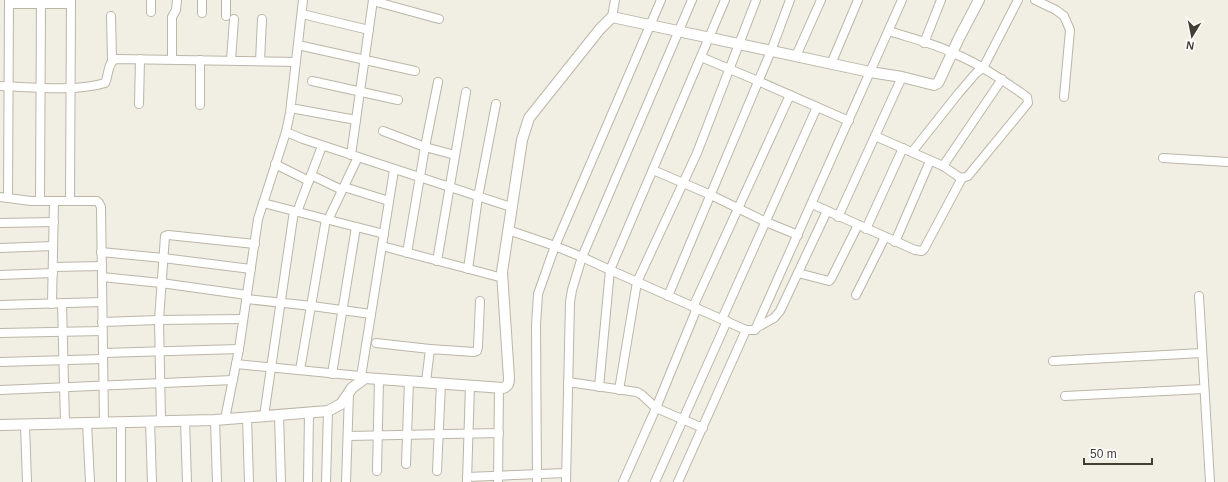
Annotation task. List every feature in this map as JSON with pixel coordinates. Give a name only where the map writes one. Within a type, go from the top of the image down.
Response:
[{"type":"street","points":[[151,0],[151,12]]},
{"type":"street","points":[[172,59],[172,17],[176,10],[177,0]]},
{"type":"street","points":[[202,0],[202,14]]},
{"type":"street","points":[[226,0],[230,18],[231,60]]},
{"type":"street","points":[[217,482],[220,419],[233,380],[239,349],[258,219],[286,132],[290,113],[303,0]]},
{"type":"street","points":[[0,425],[220,419],[328,411],[341,404],[352,388],[360,380],[366,378],[499,388],[507,386],[509,382],[502,278],[511,207],[522,140],[529,118],[600,29],[612,17],[615,0]]},
{"type":"street","points":[[537,478],[536,325],[538,294],[555,246],[661,0]]},
{"type":"street","points":[[566,482],[570,302],[572,290],[582,257],[692,0]]},
{"type":"street","points":[[599,387],[610,270],[725,0]]},
{"type":"street","points":[[620,390],[637,282],[697,153],[756,0]]},
{"type":"street","points":[[668,296],[771,51],[790,0]]},
{"type":"street","points":[[796,56],[821,0]]},
{"type":"street","points":[[831,64],[858,0]]},
{"type":"street","points":[[756,328],[902,0]]},
{"type":"street","points":[[924,43],[941,0]]},
{"type":"street","points":[[612,17],[831,64],[902,77],[934,85],[938,83],[979,0]]},
{"type":"street","points":[[912,152],[962,89],[976,73],[983,68],[1018,0]]},
{"type":"street","points":[[1035,0],[1051,3],[1056,10],[1064,16],[1070,30],[1064,97]]},
{"type":"street","points":[[300,370],[327,219],[343,188],[354,156],[356,120],[373,1],[439,19]]},
{"type":"street","points":[[70,201],[72,2],[10,2],[9,87],[4,198],[40,201],[54,201],[70,201],[97,201],[101,207],[104,423]]},
{"type":"street","points":[[40,201],[41,2]]},
{"type":"street","points":[[302,14],[369,30]]},
{"type":"street","points":[[0,86],[71,87],[93,86],[105,83],[108,78],[112,60],[111,16]]},
{"type":"street","points":[[260,61],[262,19]]},
{"type":"street","points":[[812,204],[895,242],[918,251],[924,249],[962,178],[968,176],[1028,102],[1028,97],[983,68],[952,52],[889,31]]},
{"type":"street","points":[[298,44],[415,71]]},
{"type":"street","points":[[701,57],[729,70],[790,94],[848,121]]},
{"type":"street","points":[[112,60],[116,58],[296,62]]},
{"type":"street","points":[[139,104],[140,59]]},
{"type":"street","points":[[200,60],[200,105]]},
{"type":"street","points":[[838,217],[902,77]]},
{"type":"street","points":[[943,166],[1002,80]]},
{"type":"street","points":[[312,81],[398,100]]},
{"type":"street","points":[[408,253],[425,147],[438,82]]},
{"type":"street","points":[[437,261],[466,92]]},
{"type":"street","points":[[623,482],[656,408],[695,307],[790,94]]},
{"type":"street","points":[[468,269],[478,197],[496,104]]},
{"type":"street","points":[[655,482],[766,222],[817,107]]},
{"type":"street","points":[[296,109],[356,120]]},
{"type":"street","points":[[383,131],[425,147],[455,155]]},
{"type":"street","points":[[286,132],[303,140],[511,207]]},
{"type":"street","points":[[875,136],[943,166],[962,178]]},
{"type":"street","points":[[264,416],[270,367],[296,211],[322,146]]},
{"type":"street","points":[[866,229],[903,148]]},
{"type":"street","points":[[1163,158],[1228,162]]},
{"type":"street","points":[[895,242],[930,161]]},
{"type":"street","points":[[275,164],[310,178],[389,202]]},
{"type":"street","points":[[360,380],[394,170]]},
{"type":"street","points":[[653,170],[711,195],[766,222],[798,235]]},
{"type":"street","points":[[52,304],[54,201]]},
{"type":"street","points":[[263,203],[384,234]]},
{"type":"street","points":[[508,230],[582,257],[746,330],[755,330],[778,314],[827,211]]},
{"type":"street","points":[[0,223],[54,222]]},
{"type":"street","points":[[798,273],[829,281],[858,225]]},
{"type":"street","points":[[332,374],[356,227]]},
{"type":"street","points":[[161,421],[159,320],[164,239],[168,235],[255,244]]},
{"type":"street","points":[[856,294],[885,237]]},
{"type":"street","points":[[0,248],[53,246]]},
{"type":"street","points":[[382,246],[502,278]]},
{"type":"street","points":[[101,252],[251,269]]},
{"type":"street","points":[[0,275],[102,266]]},
{"type":"street","points":[[102,277],[161,283],[280,304],[312,306],[371,314]]},
{"type":"street","points":[[1198,296],[1210,482]]},
{"type":"street","points":[[376,343],[430,349],[477,351],[480,301]]},
{"type":"street","points":[[0,305],[102,302]]},
{"type":"street","points":[[62,303],[65,424]]},
{"type":"street","points":[[0,333],[62,332],[159,320],[243,319]]},
{"type":"street","points":[[678,482],[746,330]]},
{"type":"street","points":[[0,362],[63,360],[160,351],[239,349]]},
{"type":"street","points":[[426,382],[430,349]]},
{"type":"street","points":[[1053,361],[1202,353]]},
{"type":"street","points":[[236,364],[332,374],[360,380]]},
{"type":"street","points":[[377,471],[379,379]]},
{"type":"street","points":[[0,390],[233,380]]},
{"type":"street","points":[[406,464],[409,381]]},
{"type":"street","points":[[568,382],[640,393],[656,408],[703,428]]},
{"type":"street","points":[[437,471],[441,383]]},
{"type":"street","points":[[470,385],[467,433],[467,480],[537,478],[566,473]]},
{"type":"street","points":[[498,479],[499,388]]},
{"type":"street","points":[[1065,396],[1204,389]]},
{"type":"street","points":[[346,482],[349,393]]},
{"type":"street","points":[[326,482],[328,411]]},
{"type":"street","points":[[308,482],[309,413]]},
{"type":"street","points":[[279,415],[281,482]]},
{"type":"street","points":[[248,417],[249,482]]},
{"type":"street","points":[[185,420],[187,482]]},
{"type":"street","points":[[150,421],[152,482]]},
{"type":"street","points":[[121,422],[121,482]]},
{"type":"street","points":[[88,423],[90,482]]},
{"type":"street","points":[[25,424],[28,482]]},
{"type":"street","points":[[348,436],[498,433]]}]
